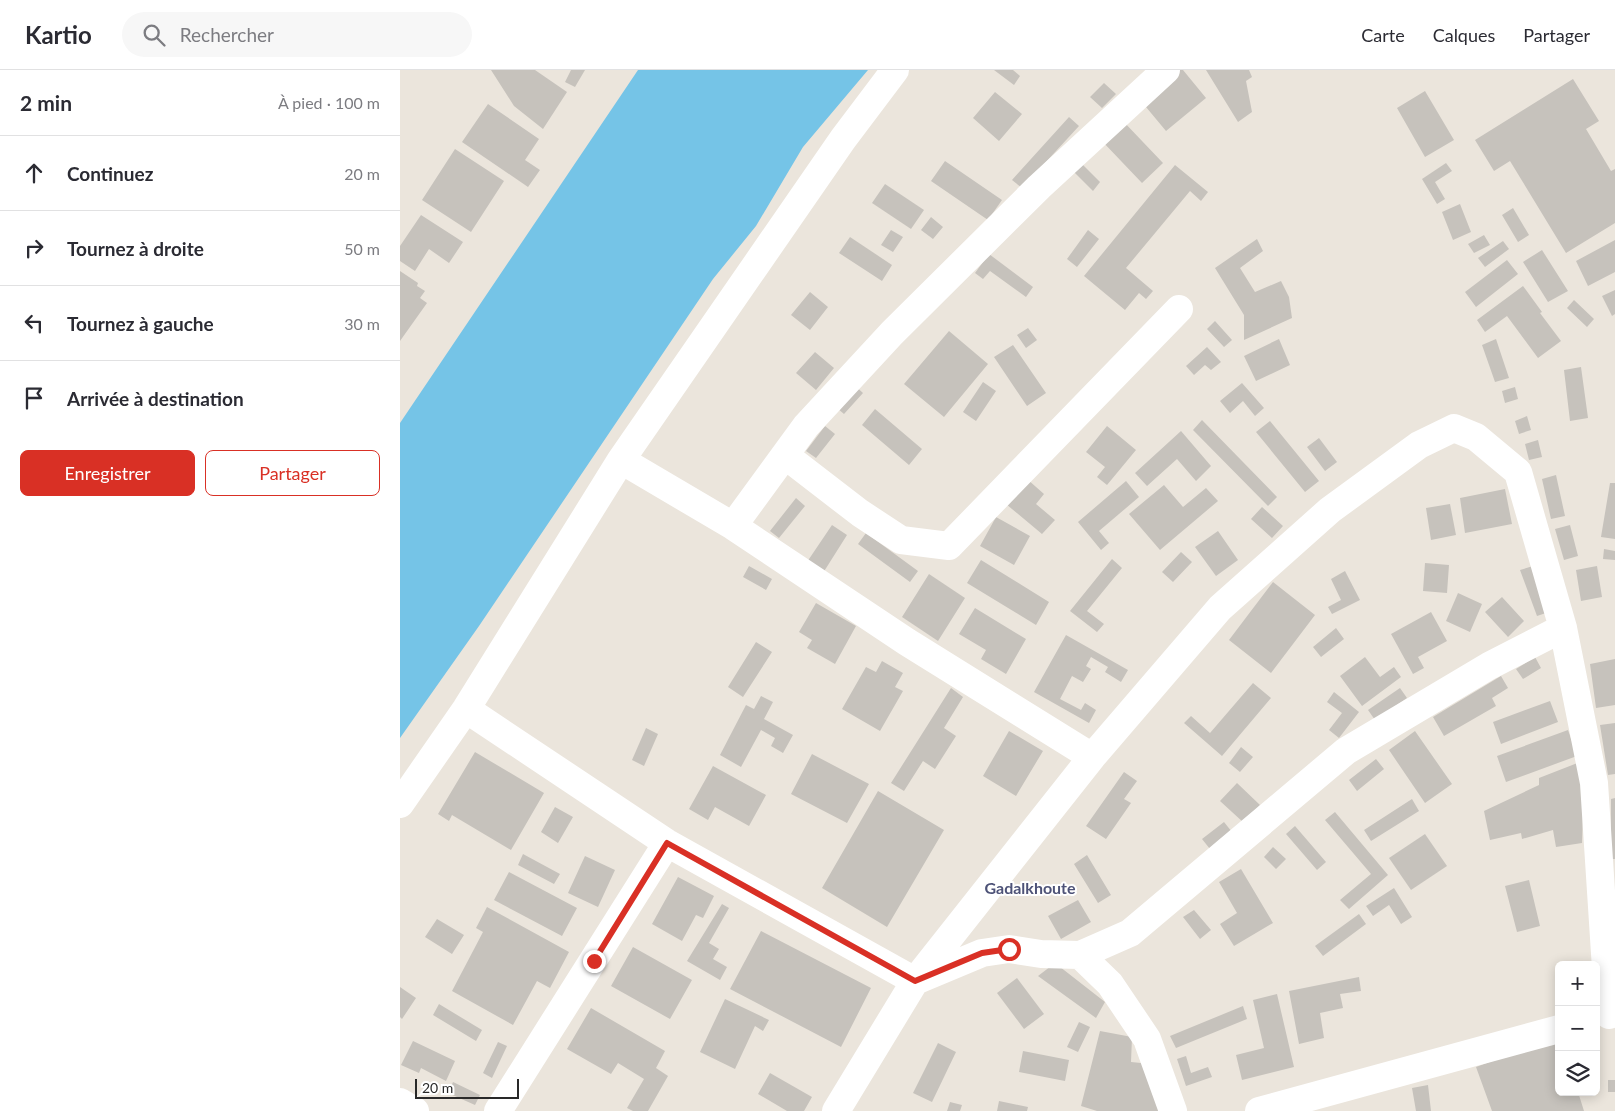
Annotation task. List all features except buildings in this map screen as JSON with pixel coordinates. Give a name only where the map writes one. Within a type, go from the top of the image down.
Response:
[{"type":"street","points":[[400,804],[466,709],[621,460],[843,139],[895,70]]},
{"type":"street","points":[[733,526],[786,456],[806,426],[892,334],[1039,187],[1166,70]]},
{"type":"street","points":[[786,456],[860,513],[901,540],[949,546],[1179,309]]},
{"type":"street","points":[[836,1111],[915,981],[1092,757],[1220,608],[1330,510],[1419,445],[1454,428],[1476,437],[1518,472],[1563,628],[1594,783],[1607,1017]]},
{"type":"street","points":[[621,460],[733,526],[907,642],[1092,757]]},
{"type":"street","points":[[915,981],[982,953],[1009,949],[1041,954],[1080,955],[1130,933],[1346,751],[1489,666],[1563,628]]},
{"type":"street","points":[[466,709],[667,843],[915,981]]},
{"type":"street","points":[[498,1111],[667,843]]},
{"type":"street","points":[[1080,955],[1110,984],[1146,1039],[1173,1111]]},
{"type":"street","points":[[1259,1111],[1555,1030]]},
{"type":"street","points":[[400,1102],[415,1111]]},
{"type":"water","points":[[638,70],[868,70],[803,147],[756,226],[713,279],[479,626],[400,738],[400,423]]},
{"type":"district","name":"Gadalkhoute","points":[[1030,888]]},
{"type":"route","points":[[594,961],[667,843],[915,981],[982,953],[1009,949]]}]
